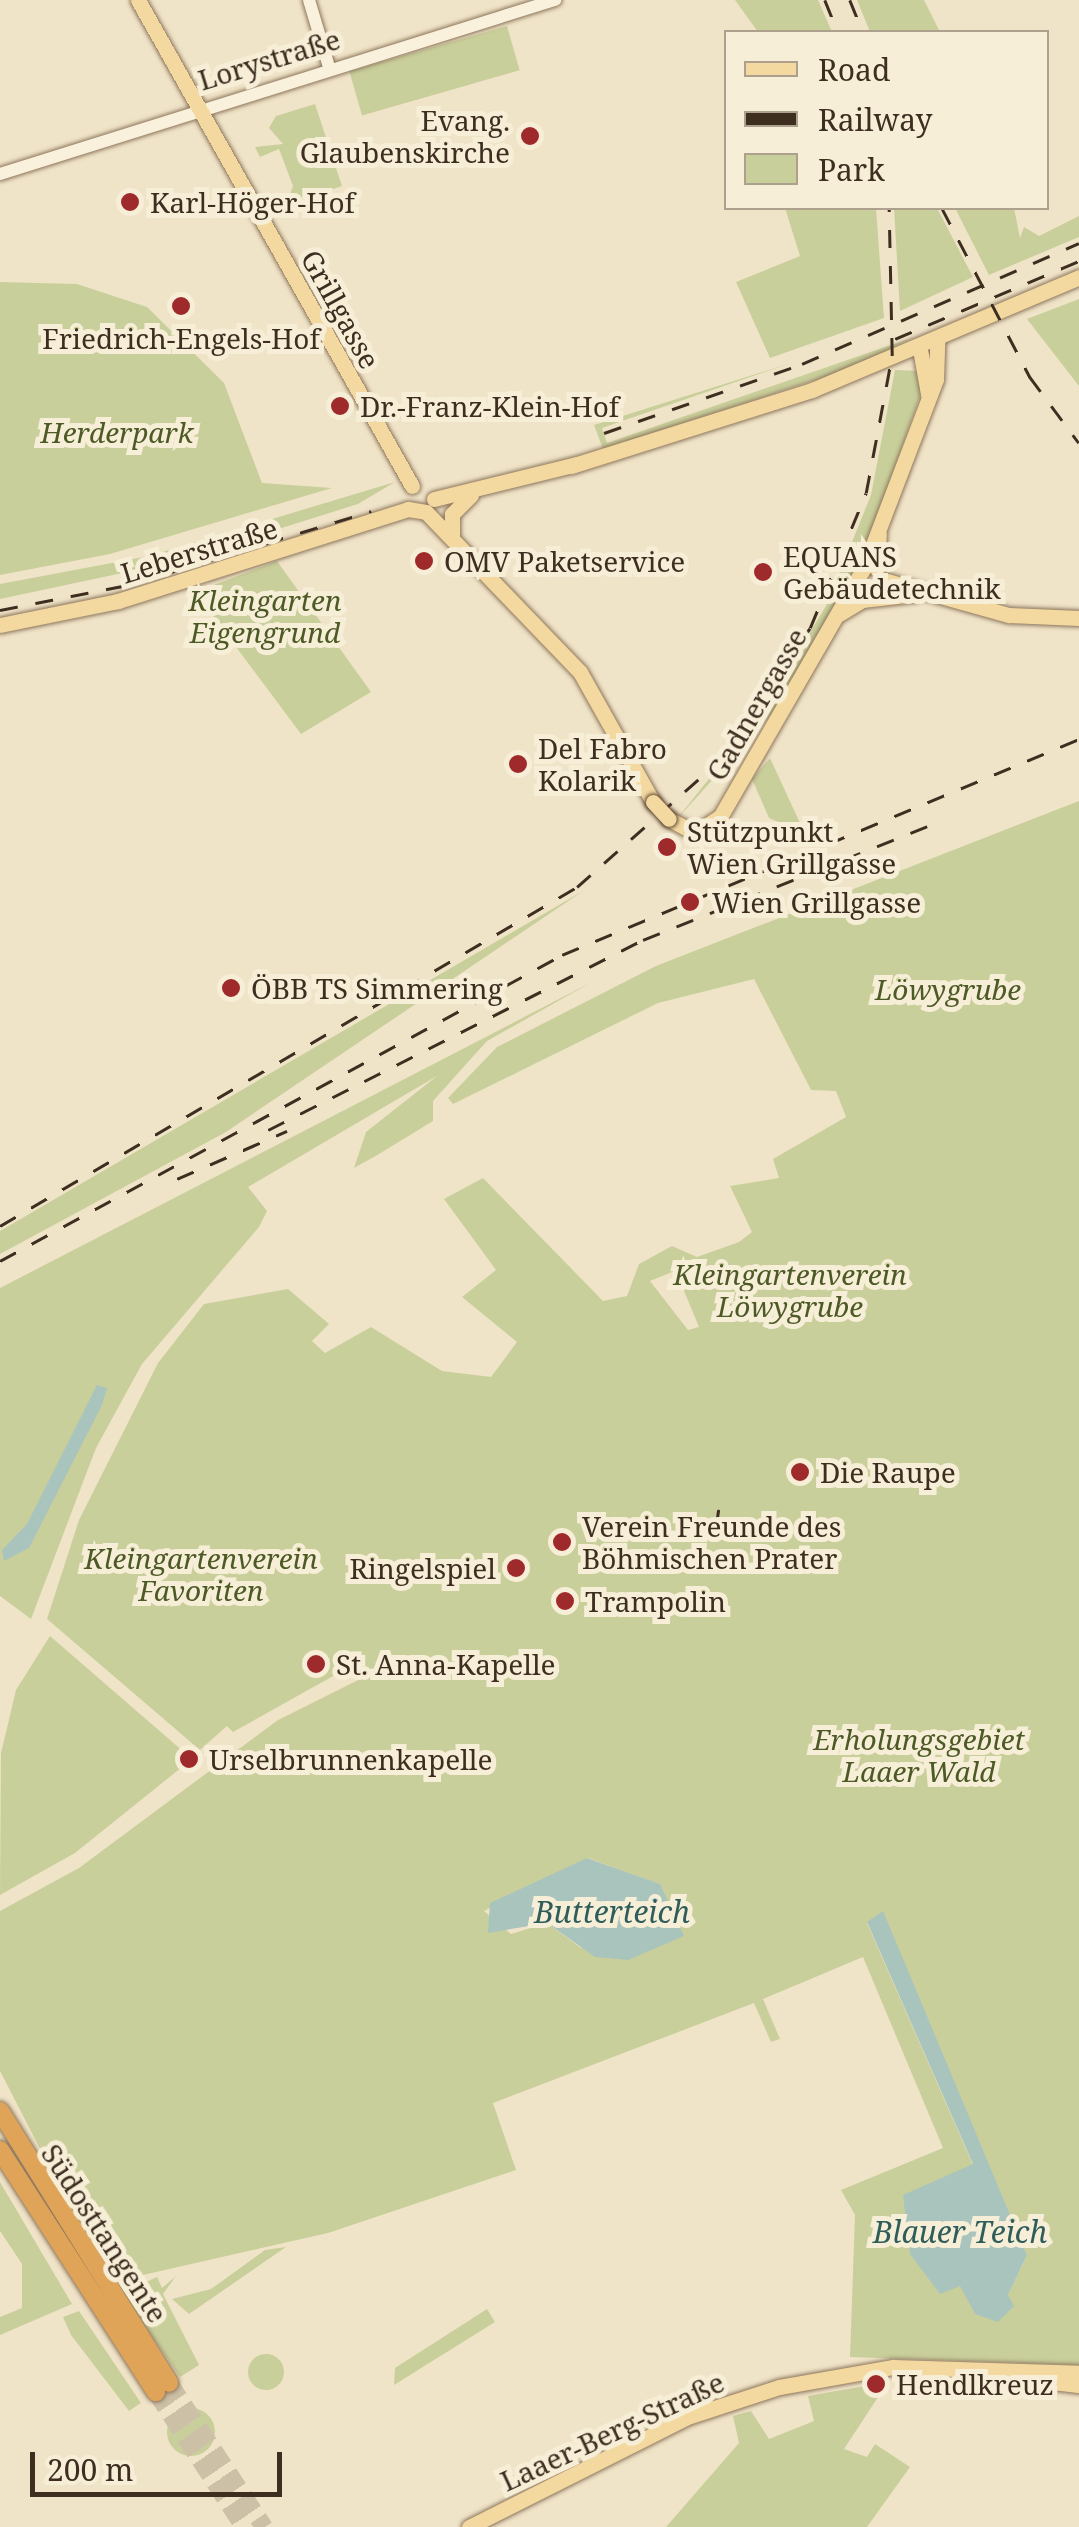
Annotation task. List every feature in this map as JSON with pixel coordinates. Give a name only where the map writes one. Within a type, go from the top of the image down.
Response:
[{"type":"highway","name":"Südosttangente","points":[[0,2111],[162,2388],[0,2150]]},
{"type":"main road","name":"Grillgasse","points":[[138,0],[412,486],[452,538],[589,684],[653,802],[669,819],[694,834],[720,817]]},
{"type":"main road","points":[[412,486],[408,509],[638,448],[920,349],[1079,277]]},
{"type":"main road","points":[[865,595],[876,572],[880,525],[928,394],[937,342]]},
{"type":"main road","points":[[920,349],[928,394]]},
{"type":"main road","points":[[452,538],[452,514],[474,493]]},
{"type":"main road","name":"Leberstraße","points":[[0,626],[118,601],[408,509]]},
{"type":"main road","points":[[876,572],[918,594]]},
{"type":"main road","points":[[865,595],[876,572]]},
{"type":"main road","points":[[865,595],[918,594],[1010,615],[1079,618]]},
{"type":"main road","name":"Gadnergasse","points":[[720,817],[836,617],[865,595]]},
{"type":"main road","name":"Laaer-Berg-Straße","points":[[469,2527],[718,2405],[848,2372],[956,2368],[1079,2373]]},
{"type":"main road","name":"Laaer-Berg-Straße","points":[[956,2368],[1079,2385]]},
{"type":"street","points":[[310,0],[329,66]]},
{"type":"street","name":"Lorystraße","points":[[0,174],[198,107],[554,0]]},
{"type":"green space","points":[[735,0],[818,0],[831,30],[757,30]]},
{"type":"green space","points":[[857,0],[924,0],[939,30],[869,30]]},
{"type":"green space","points":[[507,26],[520,70],[362,115],[349,71]]},
{"type":"green space","points":[[315,104],[342,186],[286,205],[293,186],[279,149],[260,157],[255,147],[283,144],[269,128],[276,116]]},
{"type":"green space","points":[[786,210],[876,210],[884,318],[770,358],[736,282],[800,256]]},
{"type":"green space","points":[[894,210],[938,210],[973,277],[900,311]]},
{"type":"green space","points":[[956,210],[1014,210],[1020,238],[1024,227],[1039,236],[1079,216],[1079,237],[989,275]]},
{"type":"green space","name":"Herderpark","points":[[0,282],[77,284],[147,307],[224,383],[262,483],[332,488],[110,554],[0,575]]},
{"type":"green space","points":[[1079,299],[1079,386],[1027,319]]},
{"type":"green space","points":[[914,337],[843,371],[603,449],[594,425],[791,363],[602,428],[607,443]]},
{"type":"green space","points":[[895,370],[920,371],[921,394],[860,564],[774,712],[677,819],[758,717],[826,606],[871,495]]},
{"type":"green space","points":[[395,482],[358,504],[174,562],[0,599],[0,584],[149,556]]},
{"type":"green space","name":"Kleingarten Eigengrund","points":[[277,561],[371,692],[301,734],[195,592]]},
{"type":"green space","points":[[770,758],[800,823],[790,827],[769,818],[752,779]]},
{"type":"green space","points":[[1079,801],[1079,2365],[850,2357],[855,2215],[841,2190],[943,2148],[863,1957],[763,1999],[780,2039],[771,2042],[754,2003],[493,2103],[516,2170],[328,2233],[121,2280],[69,2205],[0,2071],[0,1911],[79,1868],[278,1720],[372,1673],[344,1670],[233,1732],[227,1726],[200,1750],[47,1619],[79,1520],[158,1363],[204,1304],[288,1289],[329,1324],[312,1341],[325,1353],[371,1327],[442,1371],[491,1377],[517,1342],[462,1297],[496,1270],[444,1199],[483,1178],[603,1301],[627,1296],[639,1264],[672,1246],[697,1257],[739,1242],[752,1232],[730,1186],[779,1178],[773,1159],[846,1117],[836,1091],[811,1090],[754,979],[658,1003],[453,1104],[448,1098],[497,1047],[656,966]],"holes":[[[699,1261],[700,1279],[682,1286],[699,1327],[688,1330],[650,1281]],[[588,1858],[659,1884],[673,1917],[581,1948],[547,1923],[511,1934],[484,1911]],[[882,1912],[1027,2255],[1008,2295],[960,2286],[903,2196],[973,2165],[867,1923]]]},
{"type":"green space","points":[[583,891],[226,1132],[0,1254],[0,1231]]},
{"type":"green space","points":[[592,982],[487,1041],[433,1101],[433,1121],[379,1154],[354,1168],[366,1132],[437,1076],[248,1187],[267,1211],[259,1227],[142,1364],[96,1448],[31,1619],[0,1596],[0,1288]]},
{"type":"green space","name":"Kleingartenverein Favoriten","points":[[50,1636],[192,1759],[75,1853],[0,1895],[1,1753],[16,1690]]},
{"type":"green space","points":[[0,2182],[72,2304],[0,2335],[0,2317],[22,2308],[22,2264],[0,2231]]},
{"type":"green space","points":[[286,2247],[189,2314],[172,2299],[211,2289],[265,2250]]},
{"type":"green space","points":[[176,2276],[163,2294],[199,2365],[180,2377],[122,2293],[157,2277],[162,2288]]},
{"type":"green space","points":[[487,2309],[495,2322],[394,2385],[395,2368]]},
{"type":"green space","points":[[79,2311],[141,2403],[129,2411],[71,2335],[63,2317]]},
{"type":"green space","points":[[266,2354],[279,2359],[284,2372],[279,2385],[266,2390],[253,2385],[248,2372],[253,2359]]},
{"type":"green space","points":[[888,2382],[844,2449],[867,2457],[875,2444],[910,2467],[867,2527],[666,2527],[739,2443],[733,2416],[751,2411],[769,2439],[814,2421],[808,2396]]},
{"type":"green space","points":[[191,2408],[208,2415],[215,2432],[208,2449],[191,2456],[174,2449],[167,2432],[174,2415]]},
{"type":"water","points":[[97,1385],[107,1388],[102,1405],[29,1548],[4,1561],[2,1550],[27,1524]]},
{"type":"water","name":"Butterteich","points":[[587,1858],[660,1884],[684,1936],[628,1960],[595,1957],[547,1923],[488,1933],[490,1903]]},
{"type":"water","name":"Blauer Teich","points":[[883,1911],[1027,2255],[1008,2295],[1014,2306],[998,2322],[975,2314],[960,2286],[940,2294],[910,2254],[903,2195],[973,2164],[867,1922]]},
{"type":"tunnel","points":[[169,2383],[264,2527]]},
{"type":"tunnel","points":[[156,2392],[244,2527]]},
{"type":"tram line","points":[[716,1525],[718,1511]]},
{"type":"railway","points":[[825,0],[837,30]]},
{"type":"railway","points":[[850,0],[862,30]]},
{"type":"railway","points":[[0,1226],[577,887],[721,759],[810,628],[866,493],[892,356],[889,210]]},
{"type":"railway","points":[[943,210],[1030,377],[1079,443]]},
{"type":"railway","points":[[604,433],[802,364],[1079,243]]},
{"type":"railway","points":[[895,339],[1079,261]]},
{"type":"railway","points":[[0,610],[128,585],[371,511]]},
{"type":"railway","points":[[0,1261],[562,955],[1079,739]]},
{"type":"railway","points":[[268,1130],[643,940],[930,825]]},
{"type":"railway","points":[[177,1179],[287,1131]]},
{"type":"railway","points":[[551,1533],[575,1551]]},
{"type":"place","name":"Evang. Glaubenskirche","points":[[530,136]]},
{"type":"place","name":"Karl-Höger-Hof","points":[[130,202]]},
{"type":"place","name":"Friedrich-Engels-Hof","points":[[181,306]]},
{"type":"place","name":"Dr.-Franz-Klein-Hof","points":[[340,406]]},
{"type":"place","name":"OMV Paketservice","points":[[424,561]]},
{"type":"place","name":"EQUANS Gebäudetechnik","points":[[763,572]]},
{"type":"place","name":"Del Fabro Kolarik","points":[[518,764]]},
{"type":"place","name":"Stützpunkt Wien Grillgasse","points":[[667,847]]},
{"type":"place","name":"Wien Grillgasse","points":[[690,902]]},
{"type":"place","name":"ÖBB TS Simmering","points":[[231,988]]},
{"type":"place","name":"Die Raupe","points":[[800,1472]]},
{"type":"place","name":"Verein Freunde des Böhmischen Prater","points":[[562,1542]]},
{"type":"place","name":"Ringelspiel","points":[[516,1568]]},
{"type":"place","name":"Trampolin","points":[[565,1601]]},
{"type":"place","name":"St. Anna-Kapelle","points":[[316,1664]]},
{"type":"place","name":"Urselbrunnenkapelle","points":[[189,1759]]},
{"type":"place","name":"Hendlkreuz","points":[[876,2384]]},
{"type":"park label","name":"Löwygrube","points":[[948,989]]},
{"type":"park label","name":"Kleingartenverein Löwygrube","points":[[790,1290]]},
{"type":"park label","name":"Erholungsgebiet Laaer Wald","points":[[919,1755]]}]
